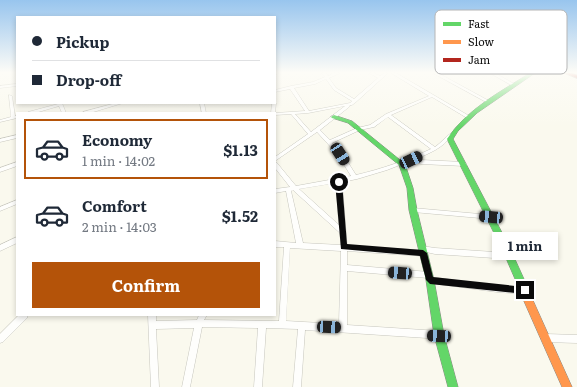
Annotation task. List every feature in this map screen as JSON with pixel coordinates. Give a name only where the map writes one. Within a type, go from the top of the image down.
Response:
[{"type":"street","points":[[294,91],[308,112]]},
{"type":"street","points":[[339,91],[353,102]]},
{"type":"street","points":[[276,158],[318,130],[365,91]]},
{"type":"street","points":[[424,91],[470,117]]},
{"type":"street","points":[[469,91],[489,102]]},
{"type":"street","points":[[276,191],[339,182],[402,164],[435,149],[446,142],[450,135],[470,117],[505,91]]},
{"type":"street","points":[[0,121],[15,117],[10,96]]},
{"type":"street","points":[[330,142],[359,129],[372,126],[388,115],[432,96]]},
{"type":"street","points":[[276,113],[293,114],[308,112],[353,102]]},
{"type":"street","points":[[33,112],[60,104]]},
{"type":"street","points":[[88,112],[116,104]]},
{"type":"street","points":[[293,114],[311,134]]},
{"type":"street","points":[[388,115],[435,149]]},
{"type":"street","points":[[334,117],[348,120],[402,164],[406,173],[429,278],[439,336],[453,387]]},
{"type":"street","points":[[318,130],[340,154],[355,178]]},
{"type":"street","points":[[450,135],[450,139],[491,217],[525,290],[567,387]]},
{"type":"street","points":[[0,141],[16,136]]},
{"type":"street","points":[[411,160],[421,162],[464,164]]},
{"type":"street","points":[[0,170],[16,164]]},
{"type":"street","points":[[276,166],[291,189],[342,231]]},
{"type":"street","points":[[339,182],[344,247],[343,328]]},
{"type":"street","points":[[291,189],[300,245]]},
{"type":"street","points":[[0,209],[16,202]]},
{"type":"street","points":[[413,210],[491,217]]},
{"type":"street","points":[[0,248],[16,240]]},
{"type":"street","points":[[276,244],[435,251],[509,256]]},
{"type":"street","points":[[282,325],[287,245]]},
{"type":"street","points":[[344,268],[525,290]]},
{"type":"street","points":[[0,339],[23,316]]},
{"type":"street","points":[[152,316],[155,387]]},
{"type":"street","points":[[153,325],[201,319],[439,336]]},
{"type":"street","points":[[186,387],[201,319]]},
{"type":"street","points":[[258,387],[262,324]]},
{"type":"street","points":[[297,387],[302,326]]},
{"type":"street","points":[[546,338],[577,339]]},
{"type":"traffic: fast","points":[[505,91],[475,112],[456,130],[450,139],[506,248],[528,299]]},
{"type":"traffic: fast","points":[[334,117],[350,122],[402,164],[410,188],[413,210],[430,280],[439,335],[453,387]]},
{"type":"traffic: slow","points":[[528,299],[567,387]]},
{"type":"route","points":[[339,182],[344,247],[423,253],[430,280],[497,289],[525,290]]}]
